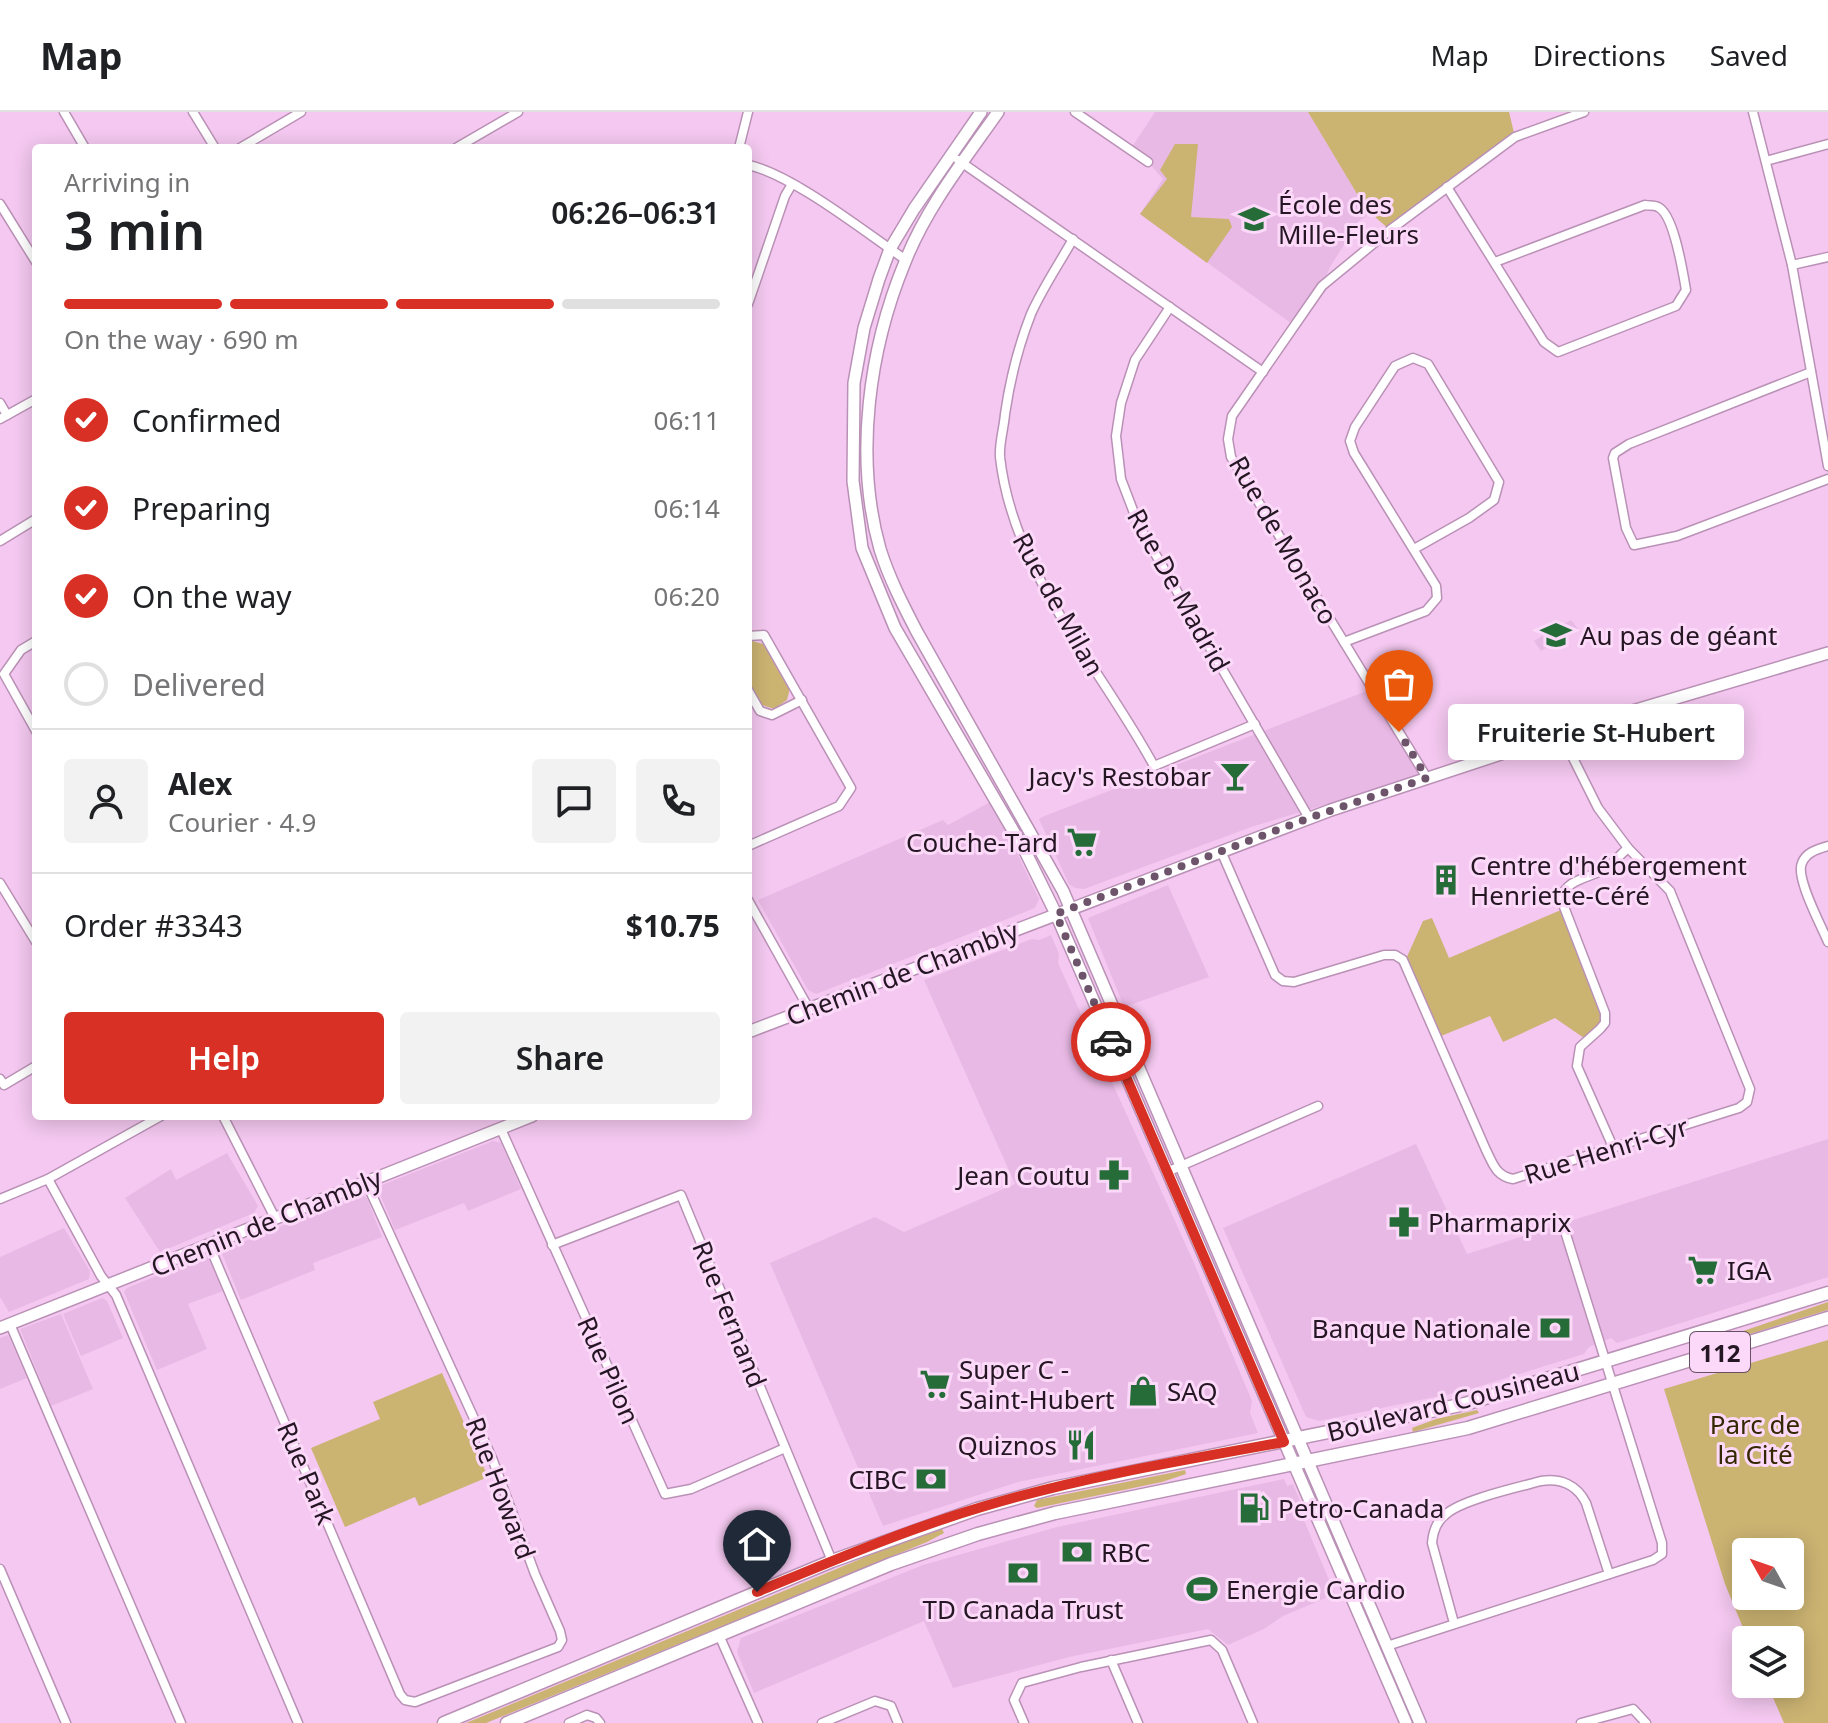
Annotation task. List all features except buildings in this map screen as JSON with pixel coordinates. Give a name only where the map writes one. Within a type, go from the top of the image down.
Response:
[{"type":"main road","name":"Boulevard Cousineau","points":[[444,1723],[832,1561],[932,1523],[1014,1498],[1465,1404],[1828,1293]]},
{"type":"main road","name":"Boulevard Cousineau","points":[[507,1723],[891,1564],[991,1530],[1055,1513],[1468,1428],[1828,1318]]},
{"type":"street","points":[[64,112],[83,144]]},
{"type":"street","points":[[193,112],[213,144]]},
{"type":"street","points":[[247,144],[301,112]]},
{"type":"street","points":[[463,144],[518,112]]},
{"type":"street","points":[[740,144],[748,112]]},
{"type":"street","points":[[981,112],[890,249],[864,328],[854,383],[853,481],[862,548],[895,628],[1025,851],[1056,914],[1406,1723]]},
{"type":"street","points":[[998,112],[928,218],[906,260],[876,361],[867,434],[869,483],[880,548],[895,591],[1071,908],[1420,1723]]},
{"type":"street","points":[[1075,112],[1148,162]]},
{"type":"street","name":"Rue de Monaco","points":[[1427,778],[1231,457],[1228,439],[1232,416],[1322,286],[1515,137],[1584,112]]},
{"type":"street","points":[[1753,112],[1792,265],[1828,466]]},
{"type":"street","points":[[1766,161],[1828,144]]},
{"type":"street","points":[[951,155],[1263,372]]},
{"type":"street","points":[[752,166],[792,184],[906,260]]},
{"type":"street","points":[[752,281],[792,184]]},
{"type":"street","points":[[1447,187],[1544,342],[1558,352],[1676,306],[1686,290],[1666,214],[1658,207],[1645,205],[1495,262]]},
{"type":"street","points":[[0,204],[32,256]]},
{"type":"street","name":"Rue de Milan","points":[[1073,239],[1032,313],[1011,373],[1000,454],[1014,522],[1043,584],[1093,671],[1135,731],[1154,766],[1255,724]]},
{"type":"street","points":[[1792,265],[1828,257]]},
{"type":"street","name":"Rue De Madrid","points":[[1170,307],[1135,360],[1121,403],[1116,436],[1121,479],[1139,526],[1309,818]]},
{"type":"street","points":[[1344,642],[1426,611],[1437,598],[1436,586],[1354,453],[1350,441],[1355,427],[1395,366],[1413,358],[1428,364],[1499,482],[1494,500],[1414,549]]},
{"type":"street","points":[[1811,372],[1629,444],[1615,453],[1613,458],[1626,528],[1634,545],[1677,536],[1828,479]]},
{"type":"street","points":[[0,403],[4,417],[32,401]]},
{"type":"street","points":[[0,541],[32,525]]},
{"type":"street","points":[[752,636],[764,635],[851,788],[839,806],[752,844]]},
{"type":"street","points":[[32,643],[21,650],[4,674],[32,724]]},
{"type":"street","name":"Chemin de Chambly","points":[[752,1030],[1309,818],[1561,734],[1828,653]]},
{"type":"street","points":[[752,697],[760,711],[772,715],[802,700]]},
{"type":"street","name":"Rue Henri-Cyr","points":[[1221,851],[1275,975],[1283,981],[1294,982],[1384,955],[1395,955],[1403,960],[1486,1150],[1503,1177],[1513,1179],[1739,1108],[1747,1102],[1750,1089],[1670,891],[1628,848],[1598,808],[1561,734]]},
{"type":"street","points":[[1828,846],[1811,851],[1802,860],[1799,873],[1828,942]]},
{"type":"street","points":[[1613,1147],[1577,1066],[1580,1047],[1605,1023],[1605,1013],[1561,899],[1562,892],[1569,885],[1605,869],[1628,848]]},
{"type":"street","points":[[0,883],[32,935]]},
{"type":"street","points":[[752,907],[809,1009]]},
{"type":"street","points":[[0,1079],[4,1085],[32,1068]]},
{"type":"street","points":[[1167,1172],[1318,1106]]},
{"type":"street","points":[[0,1199],[48,1179],[154,1120]]},
{"type":"street","points":[[225,1120],[275,1218]]},
{"type":"street","name":"Chemin de Chambly","points":[[5,1326],[522,1120]]},
{"type":"street","name":"Rue Pilon","points":[[501,1129],[665,1494],[691,1489],[785,1448]]},
{"type":"street","points":[[48,1179],[116,1295],[298,1723]]},
{"type":"street","name":"Rue Howard","points":[[366,1182],[492,1458],[562,1640],[558,1647],[471,1681],[415,1702],[405,1700]]},
{"type":"street","name":"Rue Fernand","points":[[552,1245],[681,1195],[832,1561]]},
{"type":"street","points":[[1387,1646],[1656,1559],[1663,1548],[1564,1228]]},
{"type":"street","name":"Rue Park","points":[[209,1245],[405,1700]]},
{"type":"street","points":[[1204,1258],[1226,1286],[1234,1288]]},
{"type":"street","points":[[5,1326],[181,1723]]},
{"type":"street","points":[[1454,1623],[1432,1543],[1434,1530],[1441,1519],[1460,1506],[1541,1481],[1555,1480],[1568,1484],[1584,1499],[1609,1574]]},
{"type":"street","points":[[0,1569],[66,1723]]},
{"type":"street","points":[[719,1635],[758,1723]]},
{"type":"street","points":[[1024,1723],[1014,1700],[1022,1683],[1111,1660],[1211,1640],[1222,1650],[1253,1723]]},
{"type":"street","points":[[1111,1660],[1138,1723]]},
{"type":"street","points":[[822,1723],[875,1701],[891,1706],[898,1723]]},
{"type":"street","points":[[1581,1723],[1633,1709],[1646,1723]]},
{"type":"street","points":[[569,1723],[587,1715],[598,1720]]},
{"type":"shaded area","name":"École des Mille-Fleurs","points":[[1155,112],[1308,112],[1366,209],[1367,216],[1359,221],[1295,326],[1140,214],[1163,179],[1148,162],[1130,150]]},
{"type":"shaded area","name":"Au pas de géant","points":[[1571,620],[1578,629],[1541,651],[1534,641]]},
{"type":"shaded area","points":[[1369,690],[1422,776],[1254,826],[1084,889],[1069,884],[1039,819],[1042,817]]},
{"type":"shaded area","points":[[992,801],[1039,899],[1035,908],[816,994],[808,990],[758,900],[943,820],[948,825]]},
{"type":"shaded area","points":[[1168,885],[1209,977],[1124,1007],[1088,918]]},
{"type":"shaded area","points":[[1051,935],[1059,954],[1058,963],[1194,1263],[1252,1401],[1250,1413],[1258,1433],[1018,1482],[883,1526],[770,1263],[875,1217],[904,1232],[1015,1184],[924,980],[1032,939],[1039,940]]},
{"type":"shaded area","points":[[1828,1139],[1828,1277],[1617,1343],[1611,1338],[1589,1347],[1584,1354],[1464,1391],[1319,1421],[1306,1417],[1223,1228],[1416,1144],[1467,1254]]},
{"type":"shaded area","points":[[493,1141],[501,1143],[521,1189],[468,1211],[464,1203],[395,1230],[377,1187]]},
{"type":"shaded area","points":[[227,1153],[258,1206],[254,1213],[160,1252],[125,1198],[171,1169],[176,1180]]},
{"type":"shaded area","points":[[360,1194],[367,1198],[382,1237],[313,1263],[315,1270],[241,1300],[221,1251]]},
{"type":"shaded area","points":[[64,1228],[90,1271],[89,1279],[9,1312],[0,1297],[0,1257]]},
{"type":"shaded area","points":[[207,1255],[223,1291],[188,1304],[207,1349],[157,1370],[124,1292],[127,1288]]},
{"type":"shaded area","points":[[102,1298],[107,1301],[123,1338],[81,1356],[63,1314]]},
{"type":"shaded area","points":[[61,1314],[93,1389],[51,1406],[20,1329]]},
{"type":"shaded area","points":[[8,1335],[27,1378],[0,1389],[0,1338]]},
{"type":"shaded area","points":[[1284,1479],[1287,1486],[1293,1484],[1301,1503],[1300,1511],[1335,1594],[1283,1616],[1264,1629],[1228,1645],[1208,1629],[1069,1657],[953,1688],[924,1621],[754,1693],[737,1652],[741,1638],[923,1565],[1057,1527]]},
{"type":"green space","points":[[1308,112],[1509,112],[1515,137],[1390,230],[1366,209]]},
{"type":"green space","points":[[1175,144],[1198,144],[1191,217],[1229,219],[1232,227],[1207,263],[1140,214],[1167,179],[1160,170]]},
{"type":"green space","points":[[752,641],[763,644],[790,688],[787,700],[774,709],[762,705],[752,688]]},
{"type":"green space","points":[[1561,910],[1603,1022],[1584,1038],[1555,1018],[1503,1042],[1490,1016],[1441,1036],[1406,959],[1423,921],[1432,918],[1449,958]]},
{"type":"green space","points":[[1828,1302],[1828,1310],[1704,1348],[1702,1345]]},
{"type":"green space","name":"Parc de la Cité","points":[[1828,1340],[1828,1723],[1784,1723],[1773,1698],[1804,1698],[1804,1626],[1742,1626],[1736,1610],[1804,1610],[1804,1538],[1732,1538],[1732,1601],[1664,1389]]},
{"type":"green space","points":[[442,1373],[488,1477],[419,1506],[415,1497],[345,1527],[311,1448],[380,1419],[373,1402]]},
{"type":"green space","points":[[1477,1410],[1479,1413],[1413,1432],[1412,1428],[1436,1419]]},
{"type":"green space","points":[[1185,1470],[1186,1474],[1162,1482],[1037,1508],[1034,1506],[1037,1500]]},
{"type":"green space","points":[[942,1529],[944,1533],[927,1542],[486,1723],[466,1723],[882,1550]]},
{"type":"way so far","points":[[1111,1042],[1056,914],[1309,818],[1427,778],[1399,732]]},
{"type":"place","name":"École des Mille-Fleurs","points":[[1254,219]]},
{"type":"place","name":"Au pas de géant","points":[[1556,635]]},
{"type":"place","name":"Fruiterie St-Hubert","points":[[1399,732]]},
{"type":"place","name":"Jacy's Restobar","points":[[1235,776]]},
{"type":"place","name":"Couche-Tard","points":[[1082,842]]},
{"type":"place","name":"Centre d'hébergement Henriette-Céré","points":[[1446,880]]},
{"type":"place","name":"Jean Coutu","points":[[1114,1175]]},
{"type":"place","name":"Pharmaprix","points":[[1404,1222]]},
{"type":"place","name":"IGA","points":[[1703,1270]]},
{"type":"place","name":"Banque Nationale","points":[[1555,1328]]},
{"type":"place","name":"Super C - Saint-Hubert","points":[[935,1384]]},
{"type":"place","name":"SAQ","points":[[1143,1391]]},
{"type":"place","name":"Quiznos","points":[[1081,1445]]},
{"type":"place","name":"CIBC","points":[[931,1479]]},
{"type":"place","name":"Petro-Canada","points":[[1254,1508]]},
{"type":"place","name":"RBC","points":[[1077,1552]]},
{"type":"place","name":"TD Canada Trust","points":[[1023,1573]]},
{"type":"place","name":"Energie Cardio","points":[[1202,1589]]},
{"type":"route","points":[[757,1592],[896,1536],[1000,1502],[1284,1442],[1111,1042]]}]
